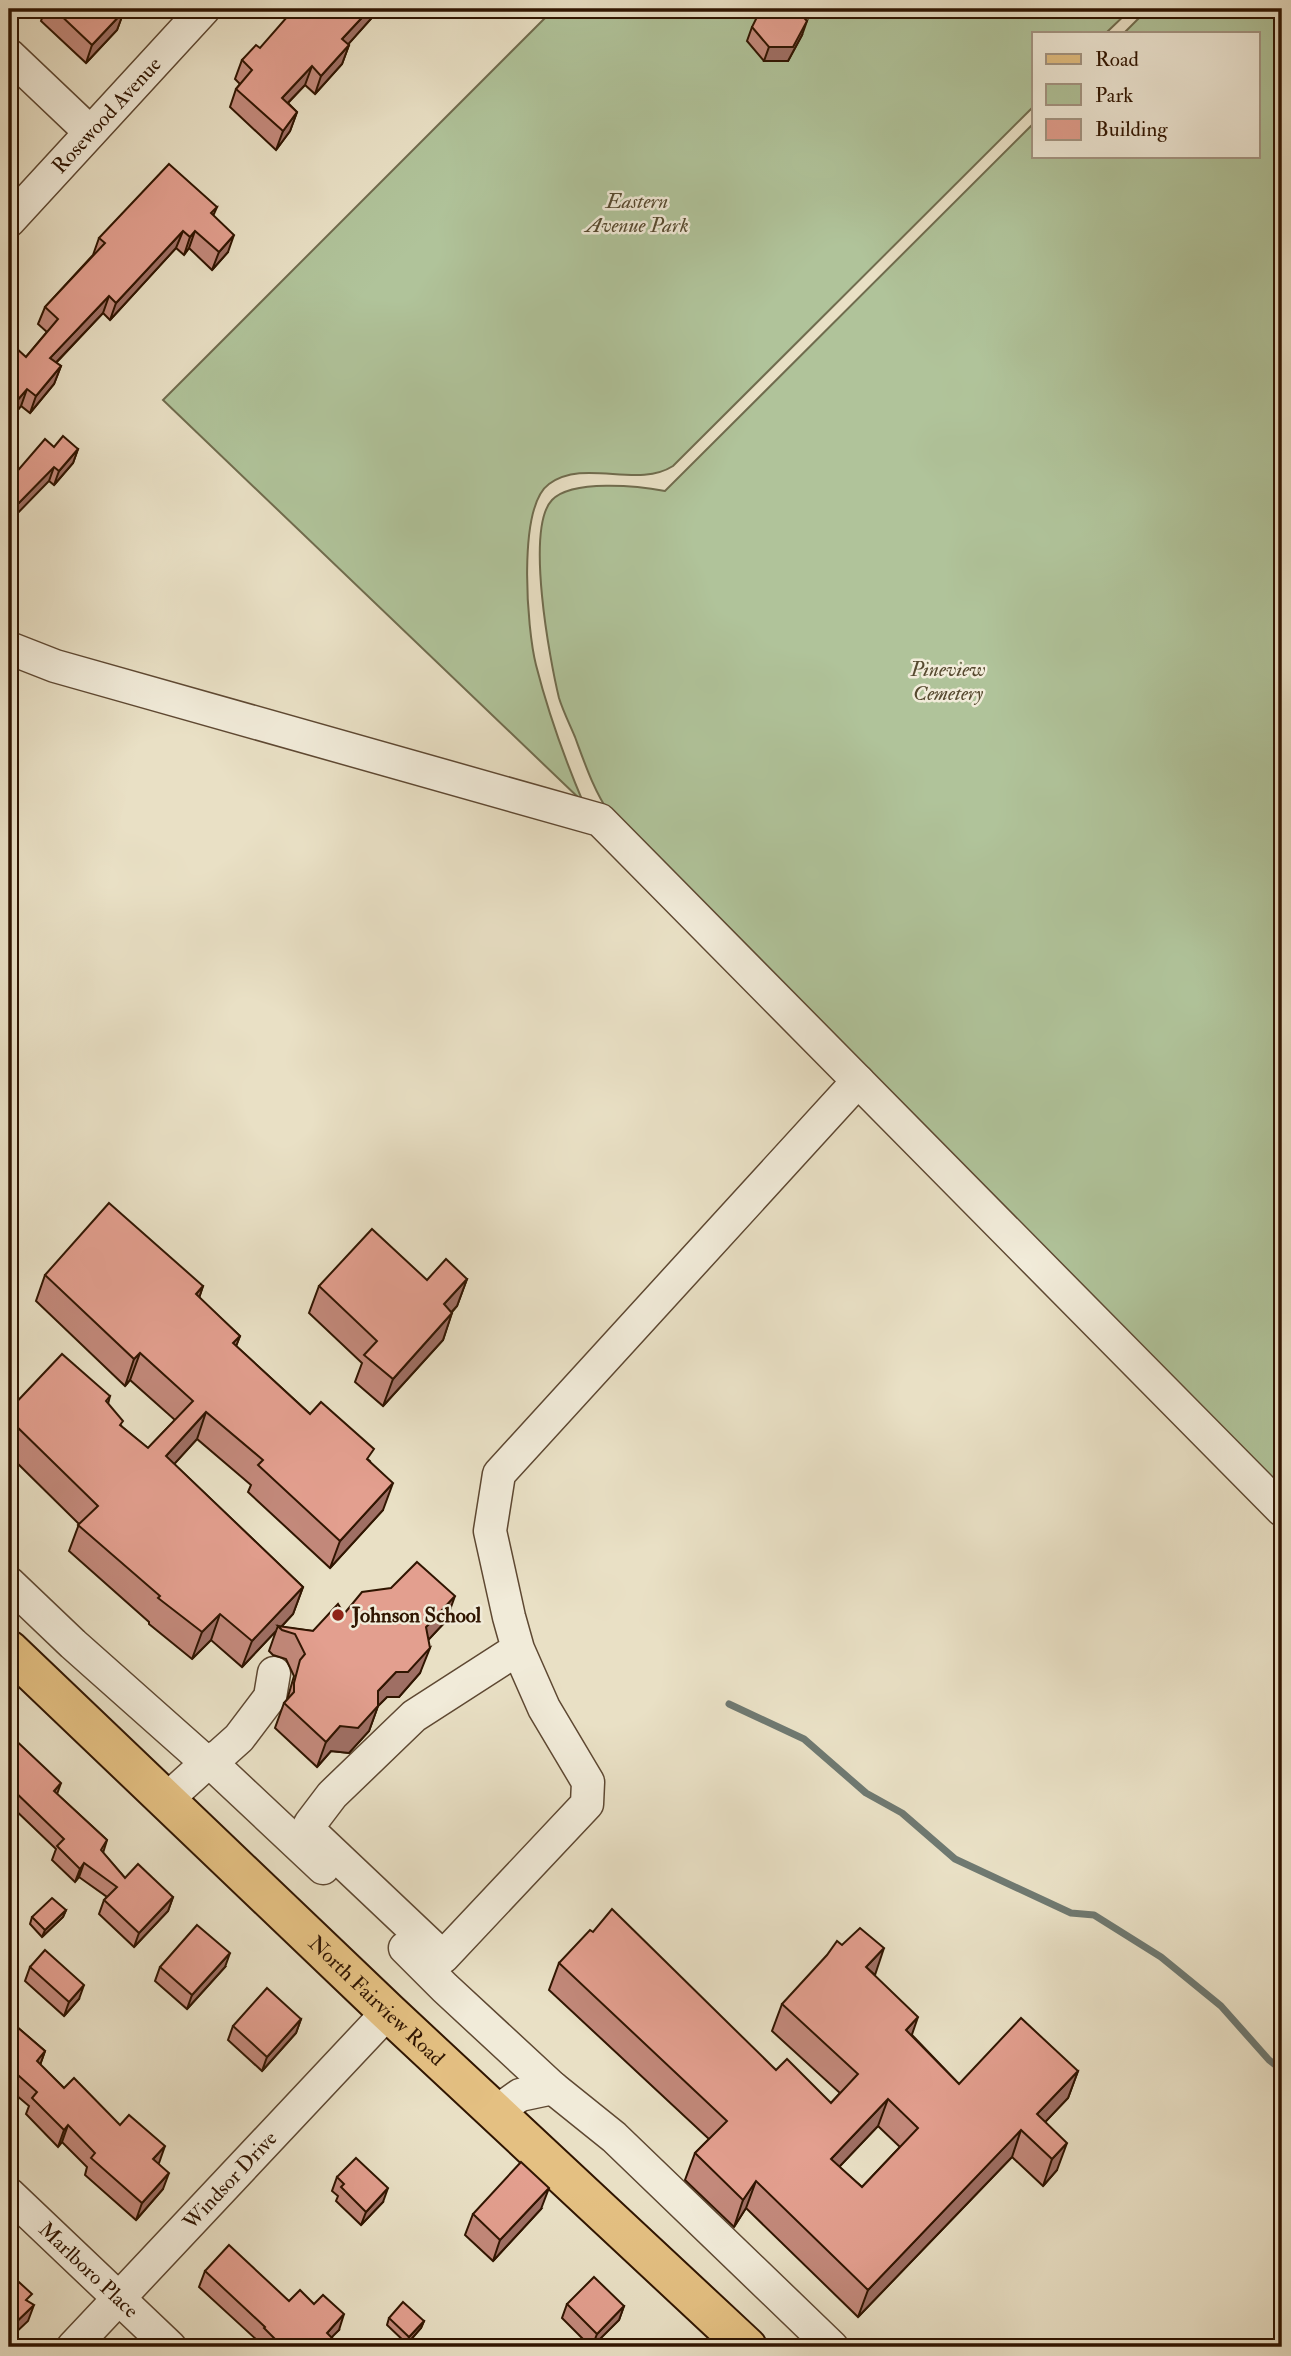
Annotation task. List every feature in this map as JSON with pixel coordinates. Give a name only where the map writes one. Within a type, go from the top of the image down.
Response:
[{"type":"main road","name":"North Fairview Road","points":[[9,1650],[388,2012],[747,2347]]},
{"type":"street","name":"Rosewood Avenue","points":[[9,220],[204,9]]},
{"type":"street","points":[[9,55],[90,132]]},
{"type":"street","points":[[9,649],[68,670],[600,820],[1282,1510]]},
{"type":"street","points":[[518,1649],[414,1716],[332,1796],[310,1824],[313,1834],[443,1957],[587,1804],[588,1782],[544,1708],[518,1649],[490,1531],[499,1474],[859,1081]]},
{"type":"street","points":[[9,1583],[73,1644],[208,1762],[359,1901],[445,1988],[553,2088],[614,2137],[832,2347]]},
{"type":"street","points":[[166,1800],[239,1738],[271,1697],[274,1673]]},
{"type":"street","name":"Windsor Drive","points":[[74,2347],[388,2012]]},
{"type":"street","points":[[496,2112],[520,2095],[553,2088]]},
{"type":"street","name":"Marlboro Place","points":[[9,2194],[170,2347]]},
{"type":"green space","name":"Eastern Avenue Park","points":[[554,9],[1131,9],[1107,32],[1032,32],[1032,108],[673,466],[644,475],[578,473],[549,484],[539,497],[528,542],[528,598],[533,648],[551,717],[583,802],[163,400]]},
{"type":"green space","name":"Pineview Cemetery","points":[[1148,9],[1282,9],[1282,1491],[610,814],[590,777],[559,698],[542,596],[540,538],[544,515],[552,500],[562,493],[590,487],[623,486],[665,491],[1032,125],[1032,158],[1260,158],[1260,32],[1125,32]]},
{"type":"building","points":[[54,9],[121,9],[124,11],[92,45]]},
{"type":"building","points":[[294,9],[370,9],[342,39],[349,45],[321,76],[312,66],[282,98],[297,112],[283,131],[236,89],[252,70],[242,60],[256,45],[260,48]]},
{"type":"building","points":[[761,9],[796,9],[807,21],[793,47],[769,47],[752,27]]},
{"type":"building","points":[[169,164],[217,207],[211,213],[234,235],[219,252],[195,231],[190,237],[183,231],[116,303],[109,296],[50,358],[61,366],[36,396],[27,389],[9,410],[9,356],[16,348],[26,357],[58,319],[45,307],[105,243],[99,238]]},
{"type":"building","points":[[63,436],[78,449],[59,471],[54,467],[9,513],[9,477],[13,473],[14,475],[45,439],[54,447]]},
{"type":"building","points":[[109,1203],[203,1286],[196,1294],[240,1336],[233,1343],[310,1414],[321,1402],[374,1449],[367,1459],[393,1483],[340,1541],[258,1465],[263,1460],[206,1412],[166,1456],[303,1587],[252,1641],[220,1614],[202,1632],[158,1598],[160,1596],[78,1525],[98,1506],[9,1419],[9,1410],[62,1354],[110,1396],[106,1401],[123,1421],[120,1425],[148,1448],[193,1401],[140,1353],[134,1359],[45,1275]]},
{"type":"building","points":[[372,1229],[427,1280],[446,1259],[467,1279],[444,1304],[452,1313],[393,1379],[364,1355],[377,1341],[319,1286]]},
{"type":"building","points":[[417,1562],[455,1596],[426,1627],[430,1648],[408,1672],[396,1672],[378,1691],[378,1706],[358,1728],[340,1726],[326,1742],[284,1703],[294,1692],[300,1660],[305,1654],[295,1634],[278,1626],[313,1631],[338,1604],[344,1614],[362,1592],[391,1588]]},
{"type":"building","points":[[9,1734],[61,1783],[54,1791],[107,1840],[101,1850],[125,1878],[138,1864],[173,1897],[139,1933],[104,1900],[117,1887],[84,1863],[80,1869],[57,1846],[64,1839],[9,1786]]},
{"type":"building","points":[[52,1898],[66,1910],[45,1930],[32,1917]]},
{"type":"building","points":[[612,1909],[776,2070],[787,2059],[831,2103],[858,2074],[782,2004],[837,1941],[842,1945],[860,1928],[884,1948],[866,1967],[918,2017],[906,2030],[959,2084],[1021,2018],[1078,2071],[1037,2114],[1067,2143],[1052,2159],[1021,2130],[868,2290],[756,2181],[743,2200],[695,2153],[727,2121],[559,1963],[590,1930],[593,1932]],"holes":[[[888,2099],[918,2128],[862,2187],[831,2159]]]},
{"type":"building","points":[[197,1925],[230,1953],[192,1995],[160,1967]]},
{"type":"building","points":[[45,1950],[84,1985],[69,2002],[30,1967]]},
{"type":"building","points":[[267,1988],[301,2019],[267,2057],[233,2026]]},
{"type":"building","points":[[9,2020],[45,2051],[37,2061],[64,2088],[74,2078],[120,2125],[129,2115],[165,2146],[153,2159],[169,2173],[142,2203],[91,2158],[95,2153],[68,2125],[64,2130],[32,2098],[37,2092],[9,2067]]},
{"type":"building","points":[[356,2158],[388,2188],[366,2212],[341,2187],[344,2184],[337,2177]]},
{"type":"building","points":[[521,2162],[549,2188],[500,2240],[473,2214]]},
{"type":"building","points":[[229,2245],[289,2301],[300,2290],[314,2304],[323,2295],[344,2314],[327,2333],[341,2347],[283,2347],[205,2271]]},
{"type":"building","points":[[9,2273],[32,2294],[26,2300],[34,2305],[9,2329]]},
{"type":"building","points":[[594,2277],[624,2306],[597,2334],[567,2304]]},
{"type":"building","points":[[403,2302],[424,2321],[409,2337],[389,2318]]},
{"type":"waterway","points":[[729,1704],[804,1739],[866,1793],[902,1813],[955,1859],[1071,1913],[1094,1915],[1161,1957],[1221,2006],[1269,2060],[1282,2070]]},
{"type":"place","name":"Johnson School","points":[[338,1615]]}]
